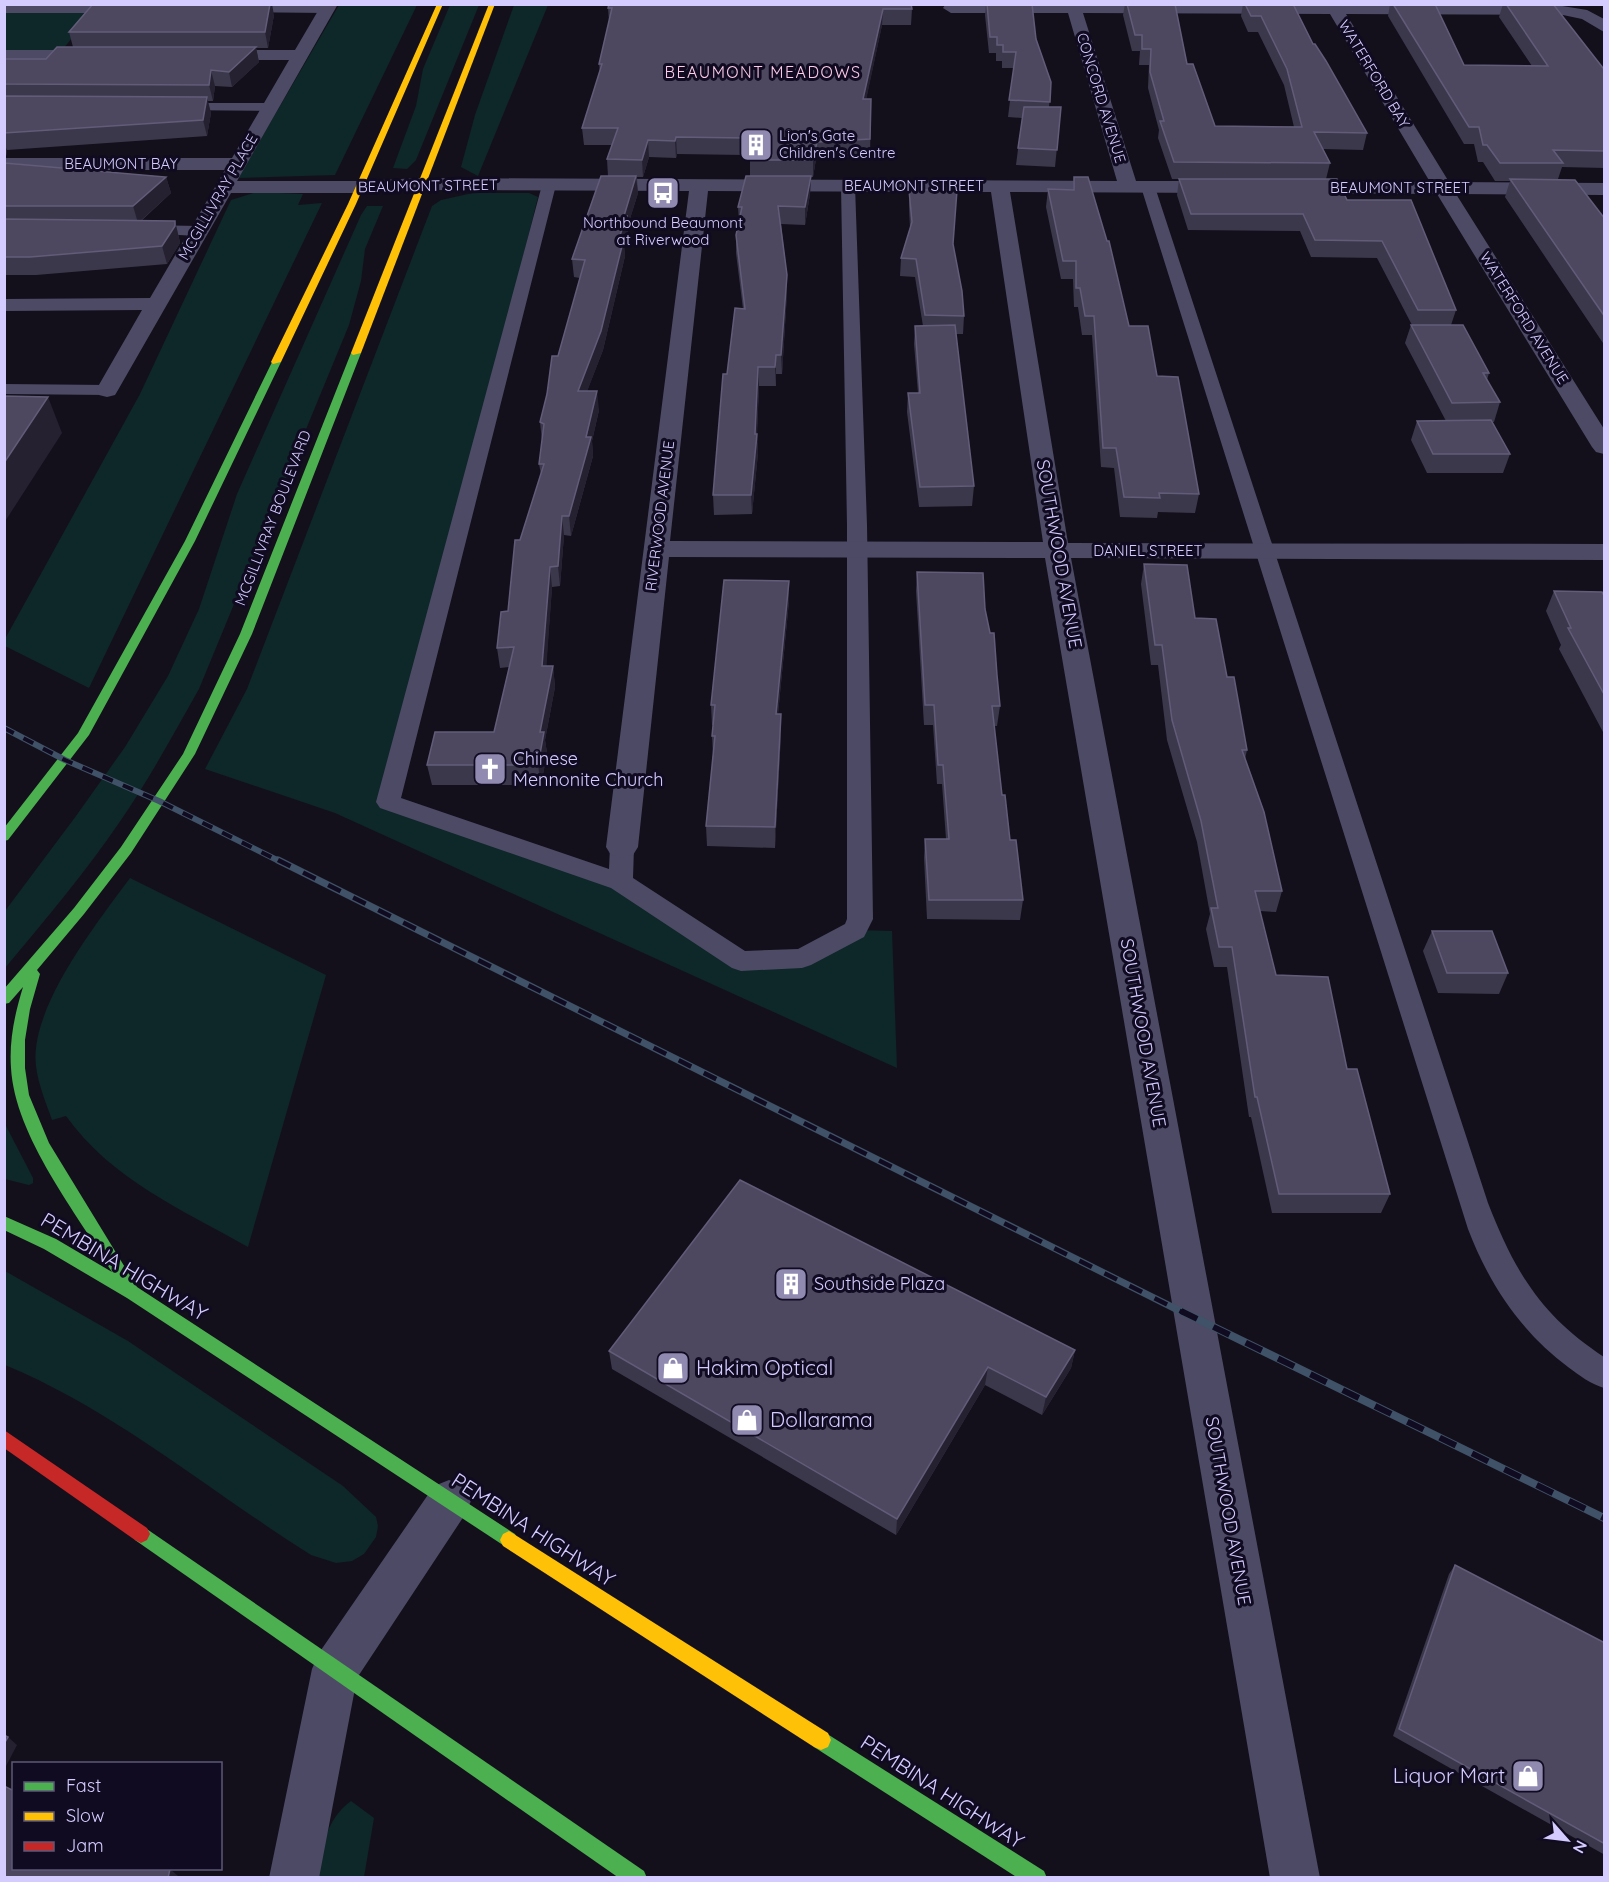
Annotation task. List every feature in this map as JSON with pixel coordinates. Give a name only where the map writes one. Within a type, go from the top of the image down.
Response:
[{"type":"main road","points":[[4,837],[65,760],[102,703],[224,474],[359,187],[440,4]]},
{"type":"main road","name":"MCGILLIVRAY BOULEVARD","points":[[4,999],[112,868],[159,801],[188,754],[221,689],[246,634],[492,4]]},
{"type":"main road","points":[[40,958],[22,1003],[18,1031],[15,1060],[22,1107],[54,1171],[79,1206],[133,1293]]},
{"type":"main road","name":"PEMBINA HIGHWAY","points":[[4,1222],[50,1244],[133,1293],[449,1501],[1037,1878]]},
{"type":"main road","points":[[4,1438],[637,1878]]},
{"type":"street","name":"MCGILLIVRAY PLACE","points":[[107,390],[329,7]]},
{"type":"street","points":[[951,8],[1335,9]]},
{"type":"street","name":"CONCORD AVENUE","points":[[1074,8],[1138,187]]},
{"type":"street","name":"WATERFORD BAY","points":[[1335,9],[1556,10],[1595,18],[1605,27]]},
{"type":"street","name":"WATERFORD BAY","points":[[1335,9],[1443,188]]},
{"type":"street","points":[[4,55],[111,55]]},
{"type":"street","points":[[194,55],[301,55]]},
{"type":"street","name":"BEAUMONT BAY","points":[[4,164],[237,164]]},
{"type":"street","name":"BEAUMONT STREET","points":[[224,188],[422,184],[1237,187]]},
{"type":"street","name":"RIVERWOOD AVENUE","points":[[622,847],[699,186]]},
{"type":"street","name":"SOUTHWOOD AVENUE","points":[[1000,186],[1057,551],[1295,1878]]},
{"type":"street","name":"BEAUMONT STREET","points":[[1282,187],[1605,189]]},
{"type":"street","name":"WATERFORD AVENUE","points":[[1443,188],[1605,447]]},
{"type":"street","points":[[4,305],[157,304]]},
{"type":"street","name":"DANIEL STREET","points":[[656,549],[1605,552]]},
{"type":"street","points":[[294,1878],[335,1669],[449,1501]]},
{"type":"lane","points":[[232,9],[329,7]]},
{"type":"lane","points":[[4,9],[136,9]]},
{"type":"lane","points":[[166,107],[271,107]]},
{"type":"lane","points":[[549,185],[388,802],[620,882],[741,961],[802,958],[855,930],[860,919],[857,550],[848,186]]},
{"type":"lane","points":[[1138,187],[1266,551],[1473,1203],[1502,1270],[1534,1318],[1574,1355],[1605,1374]]},
{"type":"lane","points":[[130,230],[199,231]]},
{"type":"lane","points":[[4,389],[107,390]]},
{"type":"lane","points":[[620,882],[622,847]]},
{"type":"green space","points":[[339,5],[417,5],[335,175],[238,178]]},
{"type":"green space","points":[[450,5],[479,5],[416,160],[407,169],[393,168],[416,106],[423,69]]},
{"type":"green space","points":[[514,5],[548,5],[478,176],[461,167],[475,115]]},
{"type":"green space","points":[[5,11],[95,11],[62,50],[5,50]]},
{"type":"green space","points":[[257,192],[303,194],[298,205],[322,203],[89,688],[5,646],[5,639],[140,394],[231,200]]},
{"type":"green space","points":[[473,193],[529,193],[538,197],[388,801],[620,882],[741,961],[802,958],[855,930],[892,931],[897,1068],[335,813],[205,769],[247,689],[432,206],[441,200]]},
{"type":"green space","points":[[367,206],[383,206],[365,249],[361,281],[349,325],[199,689],[152,772],[108,839],[5,968],[5,911],[125,747],[168,676],[199,609],[237,494]]},
{"type":"green space","points":[[130,878],[326,975],[248,1247],[173,1206],[126,1176],[84,1138],[66,1116],[52,1120],[42,1093],[36,1066],[37,1043],[43,1018],[68,967]]},
{"type":"green space","points":[[5,1124],[33,1178],[33,1183],[29,1185],[5,1179]]},
{"type":"green space","points":[[5,1271],[128,1341],[343,1486],[376,1517],[378,1526],[376,1537],[364,1554],[352,1561],[336,1563],[311,1555],[124,1428],[46,1384],[5,1365]]},
{"type":"green space","points":[[351,1801],[374,1818],[364,1877],[317,1878],[323,1846],[330,1826],[335,1817]]},
{"type":"building","points":[[93,4],[270,4],[265,32],[69,32]]},
{"type":"building","points":[[609,4],[911,4],[912,9],[883,9],[863,99],[871,99],[870,139],[817,142],[813,160],[749,160],[754,140],[676,137],[675,141],[648,140],[642,160],[607,159],[618,128],[582,128],[602,64],[599,64],[612,8],[608,8]]},
{"type":"building","points":[[987,4],[1032,4],[1036,39],[1051,82],[1050,102],[1009,100],[1016,52],[1003,52],[1003,45],[997,45],[997,37],[990,37]]},
{"type":"building","points":[[1127,4],[1175,4],[1187,64],[1193,64],[1215,126],[1302,127],[1287,69],[1261,16],[1251,16],[1245,4],[1293,4],[1313,44],[1326,61],[1367,133],[1314,132],[1330,163],[1174,162],[1160,121],[1164,121],[1150,72],[1151,49],[1142,49],[1142,35],[1135,35]]},
{"type":"building","points":[[1393,4],[1435,4],[1464,65],[1548,66],[1506,4],[1553,4],[1605,68],[1605,151],[1553,150],[1563,163],[1500,163],[1487,145],[1483,145],[1479,127],[1469,127]]},
{"type":"building","points":[[57,47],[256,47],[229,72],[211,70],[209,85],[4,84],[4,59],[46,59]]},
{"type":"building","points":[[4,96],[207,97],[203,120],[4,133]]},
{"type":"building","points":[[1024,107],[1061,107],[1057,150],[1018,148]]},
{"type":"building","points":[[4,163],[166,177],[133,206],[4,206]]},
{"type":"building","points":[[601,176],[636,176],[624,216],[627,216],[619,238],[624,238],[601,331],[578,391],[597,391],[586,437],[591,437],[569,516],[562,516],[558,566],[550,567],[542,666],[553,666],[540,732],[544,732],[538,765],[427,765],[435,732],[494,732],[514,647],[497,648],[501,612],[508,611],[515,540],[520,540],[544,464],[539,464],[544,424],[540,422],[547,394],[552,356],[558,356],[585,260],[572,259]]},
{"type":"building","points":[[746,176],[811,176],[805,207],[778,206],[787,275],[781,355],[776,355],[775,367],[758,367],[755,434],[757,434],[751,495],[713,495],[723,374],[727,374],[735,308],[745,309],[736,235],[742,207],[738,207]]},
{"type":"building","points":[[1074,177],[1088,177],[1107,241],[1109,241],[1129,326],[1148,326],[1157,376],[1178,377],[1199,494],[1159,493],[1160,498],[1124,497],[1116,448],[1103,448],[1094,316],[1085,316],[1080,288],[1076,288],[1076,261],[1063,261],[1048,189],[1074,190]]},
{"type":"building","points":[[1179,179],[1337,179],[1347,200],[1411,200],[1456,310],[1418,310],[1382,241],[1315,240],[1303,214],[1191,214]]},
{"type":"building","points":[[1510,179],[1575,180],[1605,219],[1605,317]]},
{"type":"building","points":[[909,190],[957,190],[953,244],[964,316],[925,315],[916,259],[901,258],[912,222]]},
{"type":"building","points":[[4,219],[175,221],[175,226],[162,246],[30,257],[4,257]]},
{"type":"building","points":[[955,325],[974,486],[920,487],[908,393],[920,393],[915,326]]},
{"type":"building","points":[[1411,325],[1463,325],[1489,373],[1483,373],[1500,402],[1452,403]]},
{"type":"building","points":[[4,396],[48,397],[4,463]]},
{"type":"building","points":[[1491,420],[1510,454],[1433,454],[1417,421]]},
{"type":"building","points":[[1144,564],[1187,565],[1195,618],[1216,619],[1227,677],[1234,677],[1247,750],[1242,750],[1264,812],[1282,891],[1255,891],[1276,975],[1328,977],[1347,1069],[1357,1069],[1390,1194],[1279,1194],[1257,1097],[1255,1097],[1232,947],[1219,947],[1211,908],[1218,908],[1201,821],[1172,720],[1162,645],[1155,645]]},
{"type":"building","points":[[917,572],[983,573],[985,609],[990,633],[994,633],[1000,706],[992,706],[1002,795],[1005,795],[1010,840],[1016,840],[1023,900],[929,900],[925,839],[949,839],[943,765],[938,765],[934,705],[925,705]]},
{"type":"building","points":[[724,580],[789,581],[776,714],[781,714],[775,827],[706,826],[715,736],[712,736],[715,705],[711,705]]},
{"type":"building","points":[[1554,591],[1602,592],[1605,597],[1605,696],[1568,628],[1571,628]]},
{"type":"building","points":[[1432,931],[1492,931],[1508,973],[1447,973]]},
{"type":"building","name":"Southside Plaza","points":[[740,1180],[1075,1350],[1046,1397],[988,1367],[897,1519],[609,1351]]},
{"type":"building","points":[[1455,1565],[1605,1643],[1605,1844],[1399,1729]]},
{"type":"building","points":[[4,1786],[12,1790],[12,1870],[170,1870],[168,1878],[4,1878]]},
{"type":"railway","points":[[4,728],[65,760],[159,801],[281,862]]},
{"type":"railway","points":[[278,860],[1184,1313]]},
{"type":"railway","points":[[1181,1311],[1604,1518]]},
{"type":"traffic: fast","points":[[4,999],[79,911],[126,850],[189,754],[246,634],[356,353]]},
{"type":"traffic: fast","points":[[4,837],[83,735],[190,541],[276,362]]},
{"type":"traffic: fast","points":[[33,974],[23,1009],[18,1040],[18,1068],[22,1095],[30,1121],[59,1174],[130,1289]]},
{"type":"traffic: fast","points":[[4,1222],[50,1244],[133,1293],[509,1540]]},
{"type":"traffic: fast","points":[[141,1534],[637,1878]]},
{"type":"traffic: fast","points":[[821,1740],[1037,1878]]},
{"type":"traffic: slow","points":[[276,362],[352,204],[440,4]]},
{"type":"traffic: slow","points":[[356,353],[492,4]]},
{"type":"traffic: slow","points":[[509,1540],[821,1740]]},
{"type":"traffic: jam","points":[[4,1438],[141,1534]]},
{"type":"place","name":"Lion's Gate Children's Centre","points":[[756,145]]},
{"type":"place","name":"Northbound Beaumont at Riverwood","points":[[663,193]]},
{"type":"place","name":"Chinese Mennonite Church","points":[[490,769]]},
{"type":"place","name":"Southside Plaza","points":[[791,1284]]},
{"type":"place","name":"Hakim Optical","points":[[673,1368]]},
{"type":"place","name":"Dollarama","points":[[747,1420]]},
{"type":"place","name":"Liquor Mart","points":[[1528,1776]]},
{"type":"district","name":"BEAUMONT MEADOWS","points":[[763,72]]}]
